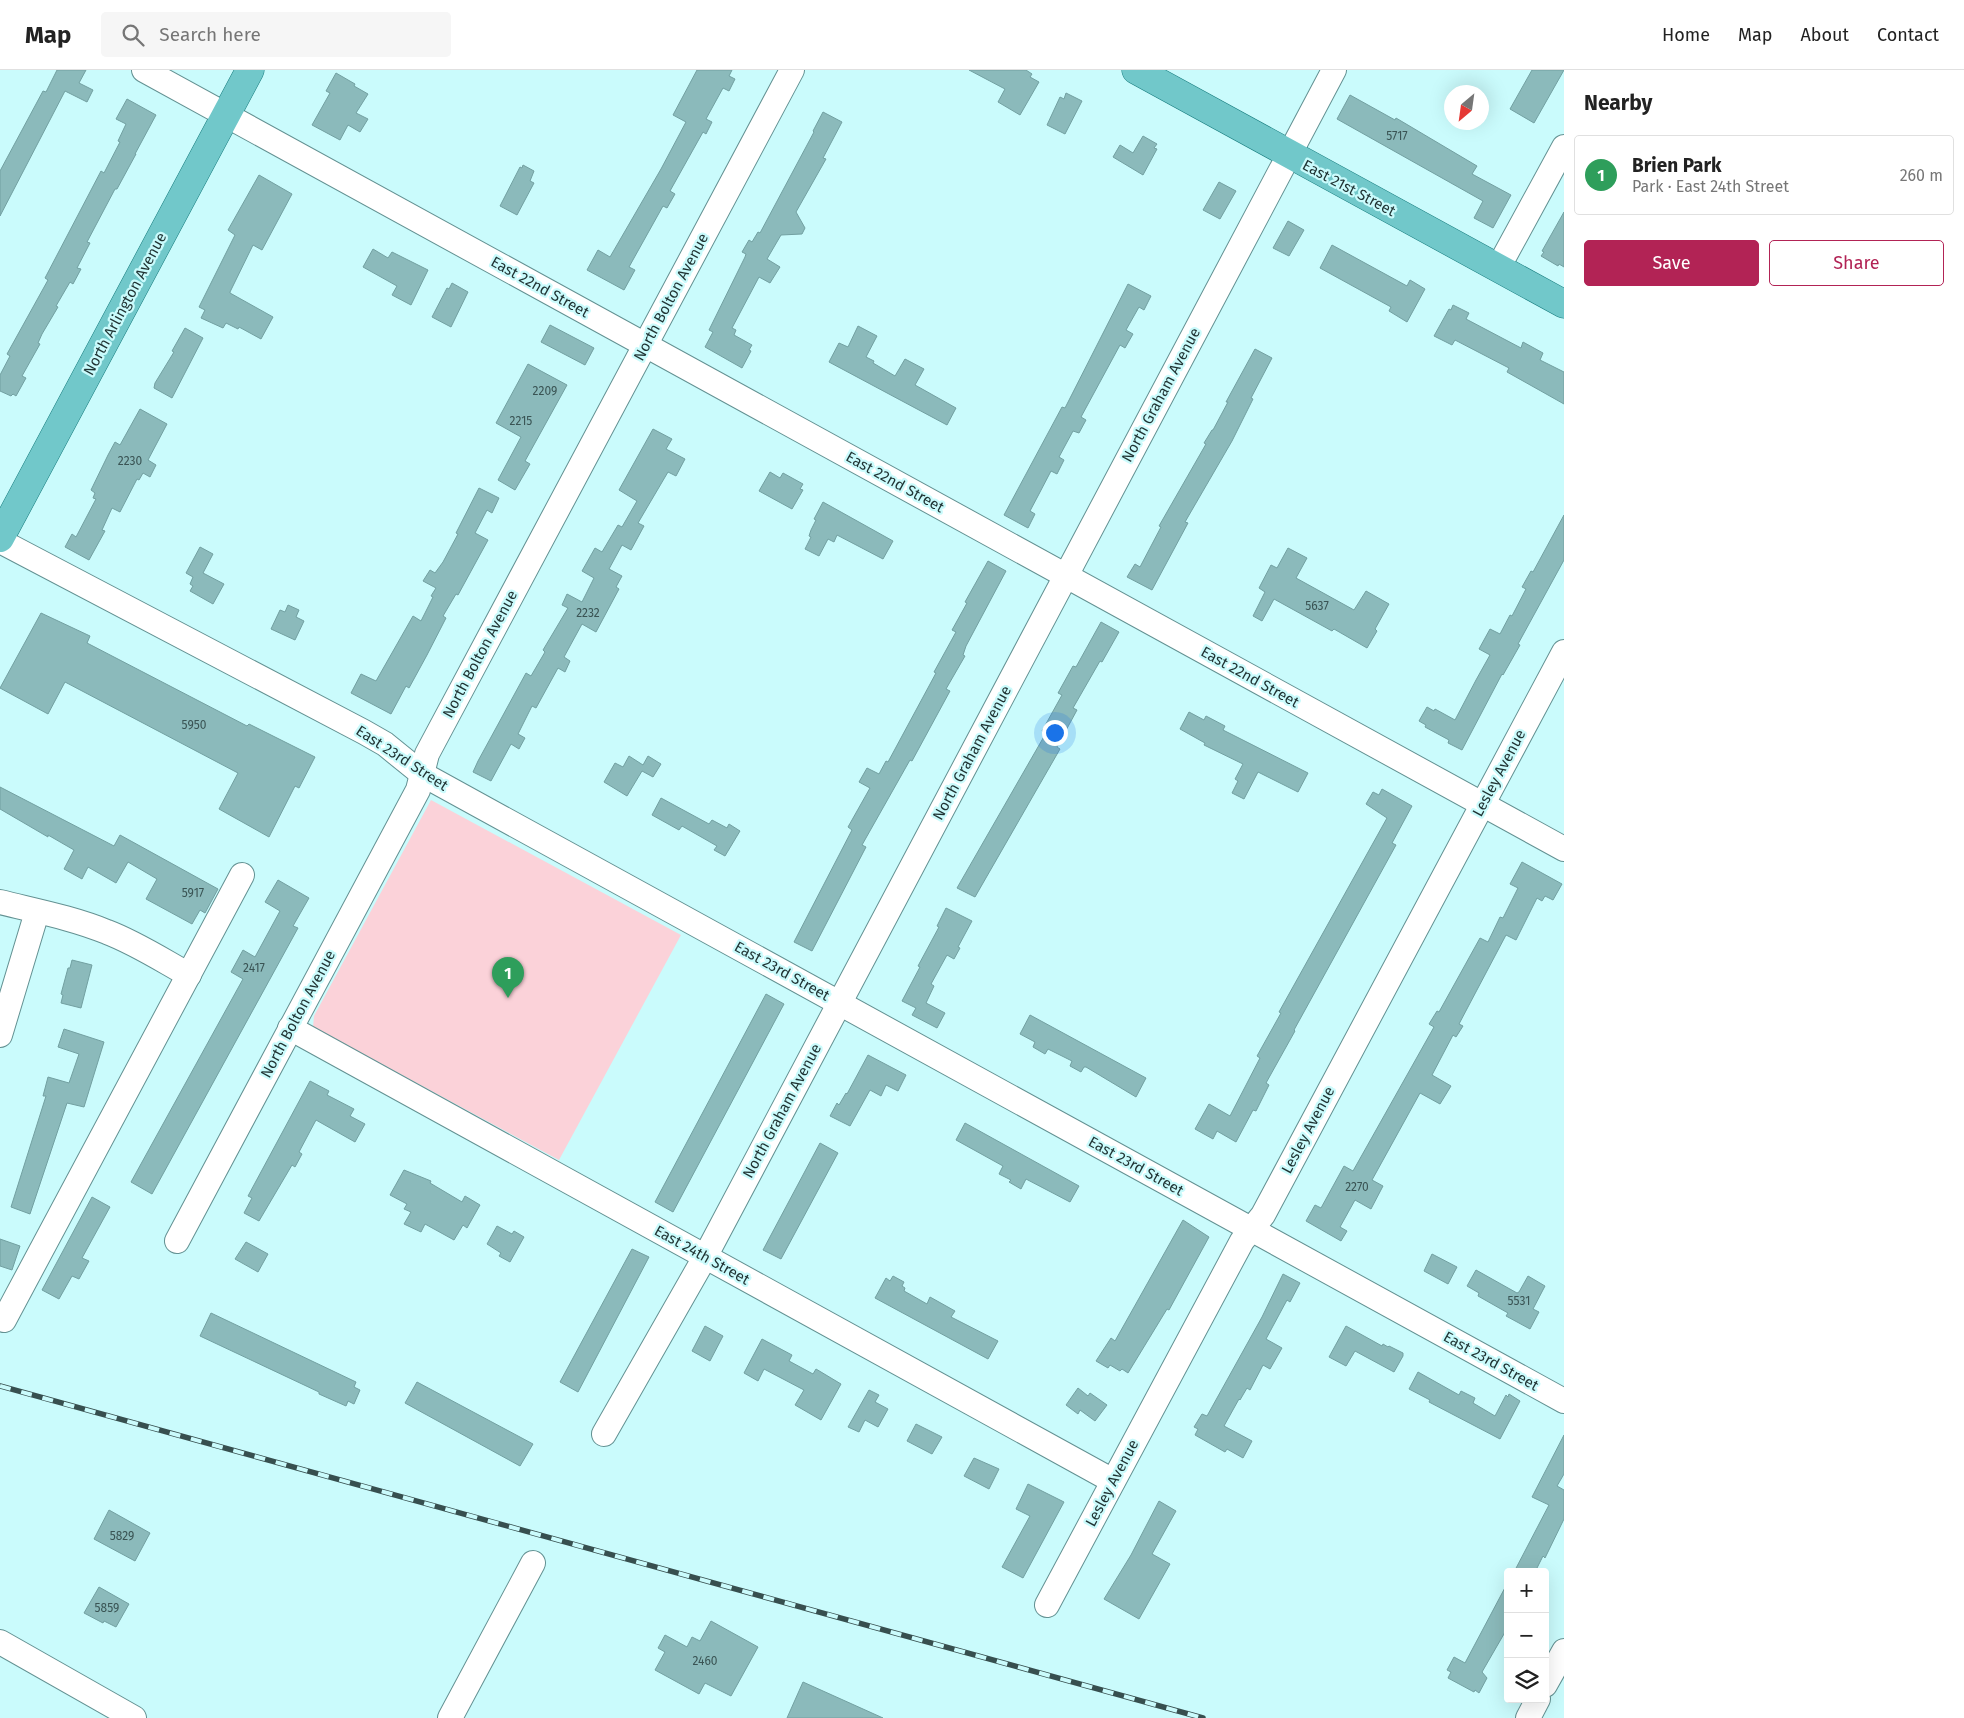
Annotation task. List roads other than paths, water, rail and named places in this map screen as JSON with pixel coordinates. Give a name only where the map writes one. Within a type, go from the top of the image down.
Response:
[{"type":"main road","name":"North Arlington Avenue","points":[[0,539],[250,70]]},
{"type":"main road","name":"East 21st Street","points":[[1136,70],[1288,155],[1564,304]]},
{"type":"street","name":"East 22nd Street","points":[[144,70],[1564,849]]},
{"type":"street","name":"North Bolton Avenue","points":[[177,1241],[418,790],[427,754],[792,70]]},
{"type":"street","name":"North Graham Avenue","points":[[604,1434],[705,1257],[1334,70]]},
{"type":"street","points":[[1498,268],[1564,147]]},
{"type":"street","name":"East 23rd Street","points":[[0,539],[386,744],[422,774],[1564,1401]]},
{"type":"street","name":"Lesley Avenue","points":[[1047,1605],[1242,1241],[1263,1215],[1564,652]]},
{"type":"street","points":[[4,1320],[242,875]]},
{"type":"street","points":[[0,902],[79,922],[109,932],[132,942],[188,975]]},
{"type":"street","points":[[0,1035],[37,912]]},
{"type":"street","name":"East 24th Street","points":[[290,1028],[1113,1481]]},
{"type":"street","points":[[450,1718],[533,1564]]},
{"type":"street","points":[[0,1642],[134,1718]]},
{"type":"street","points":[[1549,1678],[1564,1651]]},
{"type":"street","points":[[1528,1718],[1536,1703]]},
{"type":"railway","points":[[0,1386],[1203,1718]]},
{"type":"place","name":"Brien Park","points":[[508,998]]}]
